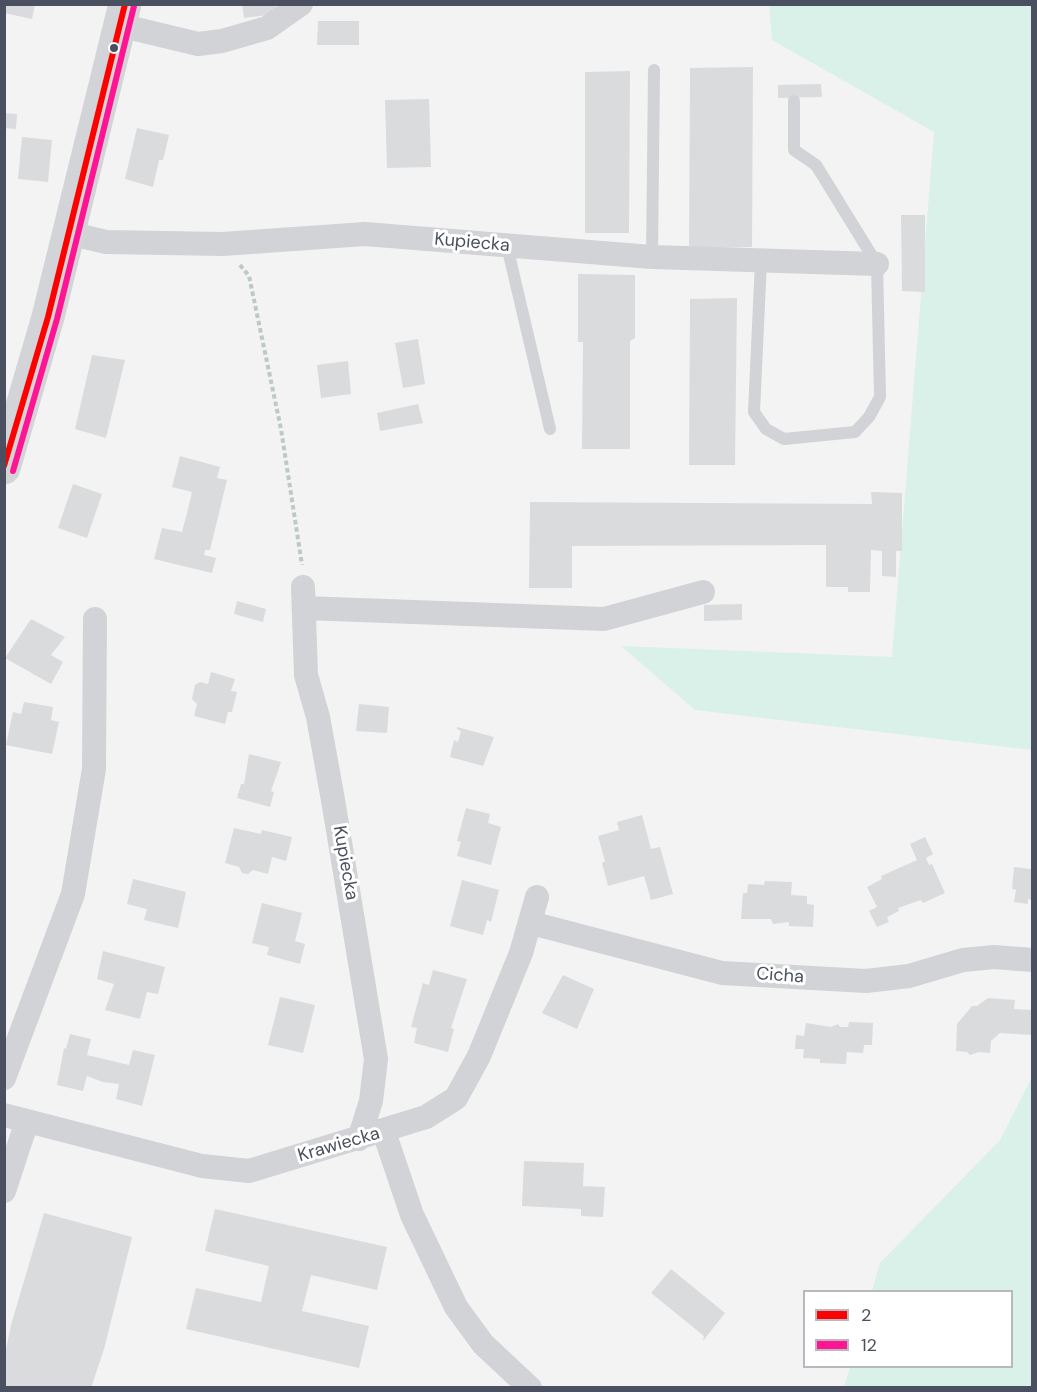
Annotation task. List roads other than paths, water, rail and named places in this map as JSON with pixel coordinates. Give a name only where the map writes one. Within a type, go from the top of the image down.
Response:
[{"type":"street","points":[[4,468],[9,434],[48,317],[122,15],[198,44],[267,28],[301,4]]},
{"type":"street","name":"Kupiecka","points":[[68,233],[106,242],[223,244],[364,234],[652,257],[877,264]]},
{"type":"street","name":"Kupiecka","points":[[358,1139],[371,1101],[376,1059],[318,717],[306,675],[303,597],[604,619],[703,592]]},
{"type":"street","points":[[4,1078],[73,894],[93,769],[95,619]]},
{"type":"street","name":"Krawiecka","points":[[16,1118],[228,1171],[249,1171],[426,1118],[456,1098],[479,1056],[508,991],[531,923],[537,897]]},
{"type":"street","name":"Cicha","points":[[531,923],[722,973],[866,981],[909,976],[973,959],[994,957],[1032,960]]},
{"type":"street","points":[[4,1191],[16,1118]]},
{"type":"street","points":[[384,1132],[412,1215],[456,1307],[483,1344],[530,1388]]},
{"type":"lane","points":[[652,257],[654,70]]},
{"type":"lane","points":[[761,261],[754,412],[766,429],[784,439],[855,432],[869,417],[880,397],[877,264],[816,165],[794,150],[794,101]]},
{"type":"lane","points":[[507,246],[550,429]]}]
